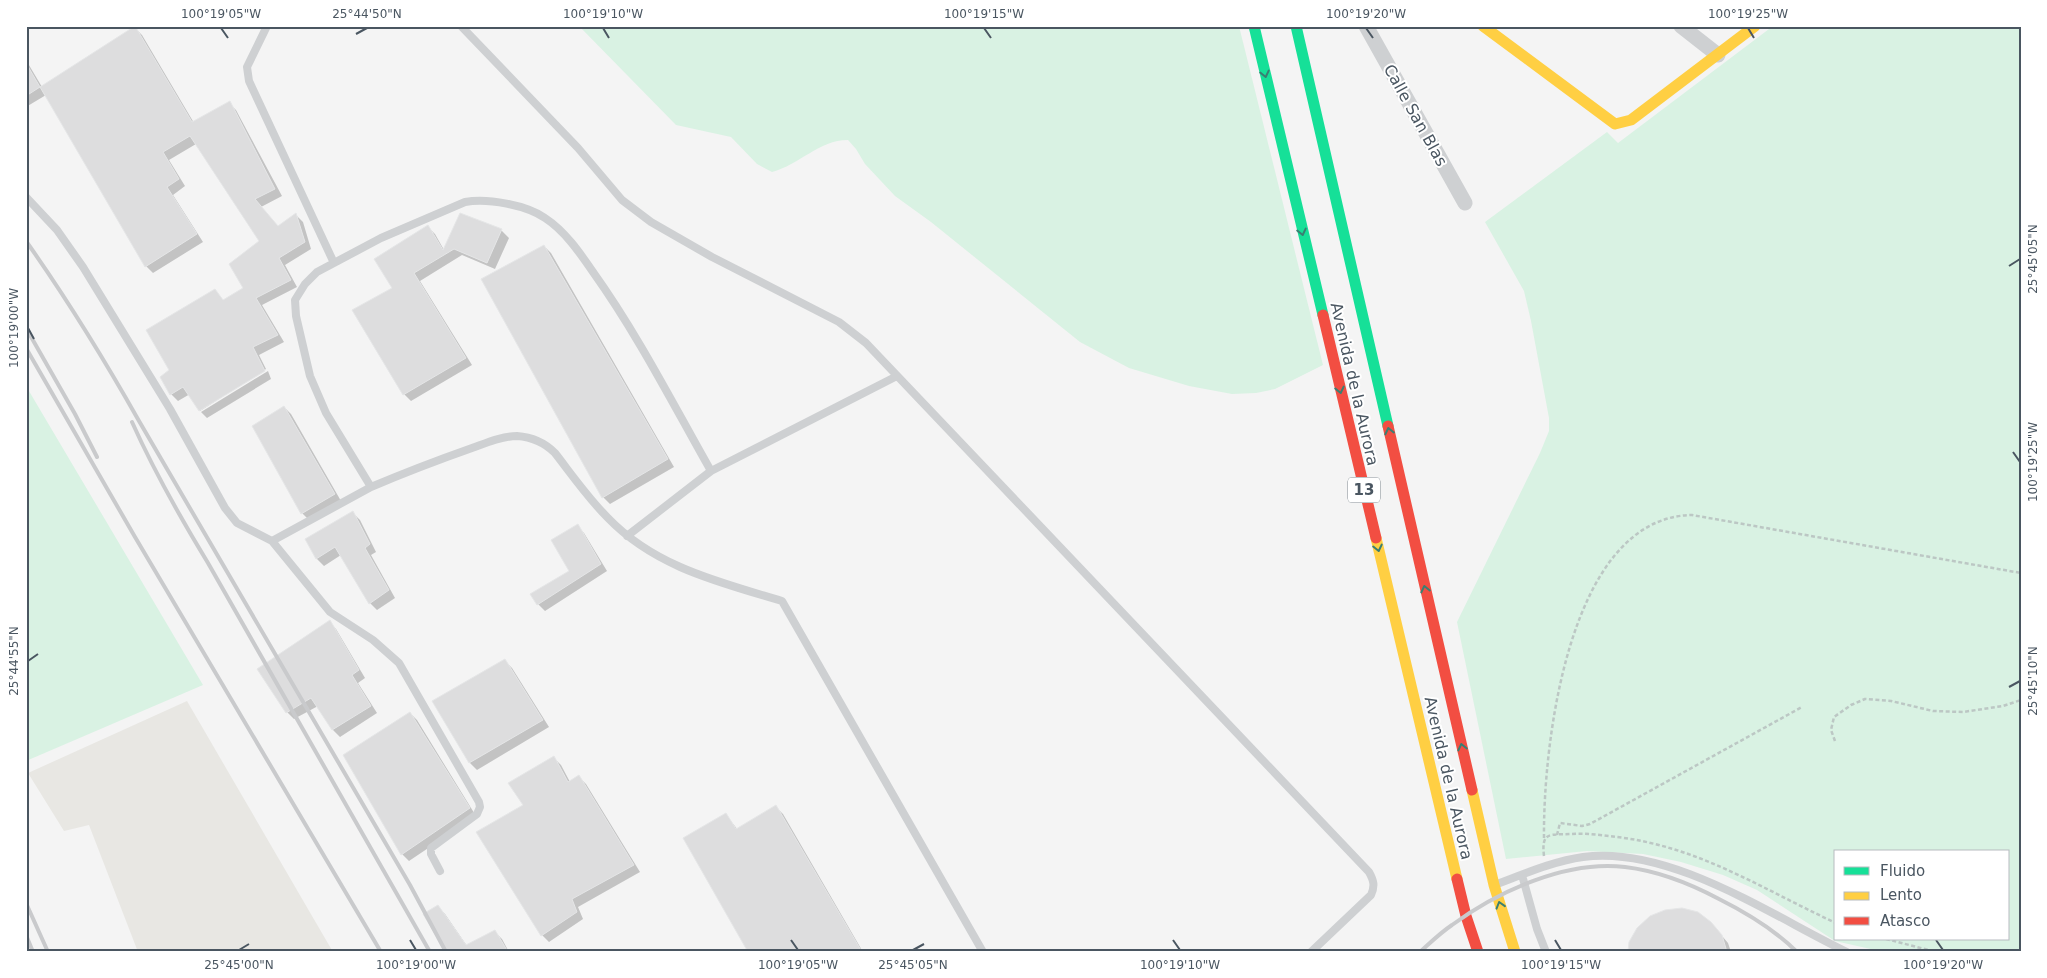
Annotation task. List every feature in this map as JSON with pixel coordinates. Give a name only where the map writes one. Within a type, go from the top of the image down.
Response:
[{"type":"main road","name":"Avenida de la Aurora","points":[[1254,26],[1466,916],[1478,952]]},
{"type":"main road","name":"Avenida de la Aurora","points":[[1296,26],[1494,885],[1515,952]]},
{"type":"main road","points":[[1483,26],[1615,124],[1630,120],[1755,26]]},
{"type":"street","name":"Calle San Blas","points":[[1366,26],[1465,203]]},
{"type":"street","points":[[1681,26],[1718,55]]},
{"type":"lane","points":[[267,26],[247,67],[249,81],[334,263]]},
{"type":"lane","points":[[461,26],[571,141],[622,200],[651,222],[712,257],[839,322],[866,343],[1369,872],[1374,888],[1370,895],[1311,952]]},
{"type":"lane","points":[[26,197],[57,230],[83,267],[170,408],[225,508],[237,524],[272,541],[330,612],[373,640],[399,663],[479,802],[480,807],[477,814],[431,848],[431,854],[440,871]]},
{"type":"lane","points":[[371,486],[326,413],[310,376],[296,316],[295,300],[305,284],[317,272],[381,238],[465,202],[480,200],[503,204],[544,217],[561,231],[586,262],[624,318],[711,471]]},
{"type":"lane","points":[[627,536],[711,471],[897,376]]},
{"type":"lane","points":[[272,541],[371,486],[490,442],[515,436],[541,442],[555,452],[594,504],[627,536],[656,555],[697,575],[782,601],[983,952]]},
{"type":"lane","points":[[1494,885],[1563,861],[1585,857],[1614,856],[1652,863],[1733,892],[1847,952]]},
{"type":"lane","points":[[1522,875],[1536,929],[1546,952]]},
{"type":"path","points":[[1544,838],[1546,777],[1561,681],[1571,645],[1586,603],[1604,567],[1625,544],[1645,527],[1666,518],[1692,515],[2021,573]]},
{"type":"path","points":[[1834,741],[1831,730],[1834,717],[1851,705],[1865,699],[1891,701],[1933,712],[1963,712],[2003,706],[2021,700]]},
{"type":"path","points":[[1557,835],[1560,823],[1564,822],[1582,826],[1590,824],[1802,707]]},
{"type":"path","points":[[1890,940],[1936,952]]},
{"type":"shaded area","points":[[187,701],[333,952],[138,952],[89,825],[64,831],[28,773]]},
{"type":"green space","points":[[579,26],[1239,26],[1323,365],[1275,389],[1256,393],[1232,394],[1189,386],[1129,368],[1080,342],[931,222],[895,196],[865,164],[848,140],[838,141],[818,148],[782,169],[772,172],[757,164],[731,137],[676,125]]},
{"type":"green space","points":[[1773,26],[2021,26],[2021,952],[1884,952],[1835,941],[1757,890],[1723,875],[1681,862],[1643,854],[1587,851],[1506,859],[1457,622],[1540,453],[1549,431],[1549,418],[1524,291],[1485,222],[1607,132],[1618,143]]},
{"type":"green space","points":[[26,386],[203,685],[26,761]]},
{"type":"building","points":[[135,26],[192,122],[230,101],[275,189],[255,199],[278,226],[296,213],[305,242],[279,258],[291,280],[256,298],[278,335],[253,347],[265,371],[199,411],[183,387],[170,395],[160,377],[169,370],[146,330],[215,289],[223,300],[243,288],[229,264],[259,241],[190,136],[163,152],[179,179],[167,187],[197,234],[145,267],[40,87]]},
{"type":"building","points":[[26,63],[40,87],[26,96]]},
{"type":"building","points":[[460,213],[502,229],[487,263],[454,249],[414,273],[466,358],[403,395],[352,310],[392,288],[374,259],[428,225],[443,250]]},
{"type":"building","points":[[544,245],[668,459],[602,498],[481,279]]},
{"type":"building","points":[[284,406],[335,494],[301,514],[252,426]]},
{"type":"building","points":[[353,511],[370,544],[365,548],[389,590],[369,604],[335,547],[316,559],[305,539]]},
{"type":"building","points":[[578,524],[601,564],[537,605],[530,594],[569,571],[551,540]]},
{"type":"building","points":[[330,620],[359,670],[352,675],[371,706],[332,730],[311,698],[286,713],[257,669]]},
{"type":"building","points":[[505,659],[543,720],[469,763],[432,701]]},
{"type":"building","points":[[410,712],[470,808],[401,855],[343,755]]},
{"type":"building","points":[[554,756],[568,782],[579,775],[634,865],[572,899],[577,912],[541,936],[476,832],[523,805],[508,783]]},
{"type":"building","points":[[776,805],[862,952],[748,952],[683,838],[726,813],[736,829]]},
{"type":"building","points":[[438,905],[466,945],[495,930],[508,952],[446,952],[423,914]]},
{"type":"building","points":[[1682,908],[1698,912],[1711,922],[1722,935],[1727,952],[1628,952],[1629,942],[1637,928],[1650,916],[1665,910]]},
{"type":"railway","points":[[26,241],[71,307],[112,375],[410,885],[446,952]]},
{"type":"railway","points":[[26,328],[97,457]]},
{"type":"railway","points":[[26,348],[135,537],[381,952]]},
{"type":"railway","points":[[132,422],[177,511],[430,952]]},
{"type":"railway","points":[[1420,952],[1443,931],[1471,912],[1512,890],[1557,873],[1603,866],[1650,871],[1674,878],[1729,904],[1760,922],[1797,952]]},
{"type":"railway","points":[[26,903],[48,952]]},
{"type":"railway","points":[[26,935],[33,952]]},
{"type":"traffic: fast","points":[[1254,26],[1323,315]]},
{"type":"traffic: fast","points":[[1296,26],[1388,426]]},
{"type":"traffic: slow","points":[[1483,26],[1615,124],[1631,120],[1755,26]]},
{"type":"traffic: slow","points":[[1376,538],[1457,879]]},
{"type":"traffic: slow","points":[[1472,790],[1494,885],[1515,952]]},
{"type":"traffic: jam","points":[[1323,315],[1376,538]]},
{"type":"traffic: jam","points":[[1388,426],[1472,790]]},
{"type":"traffic: jam","points":[[1457,879],[1466,916],[1478,952]]}]
